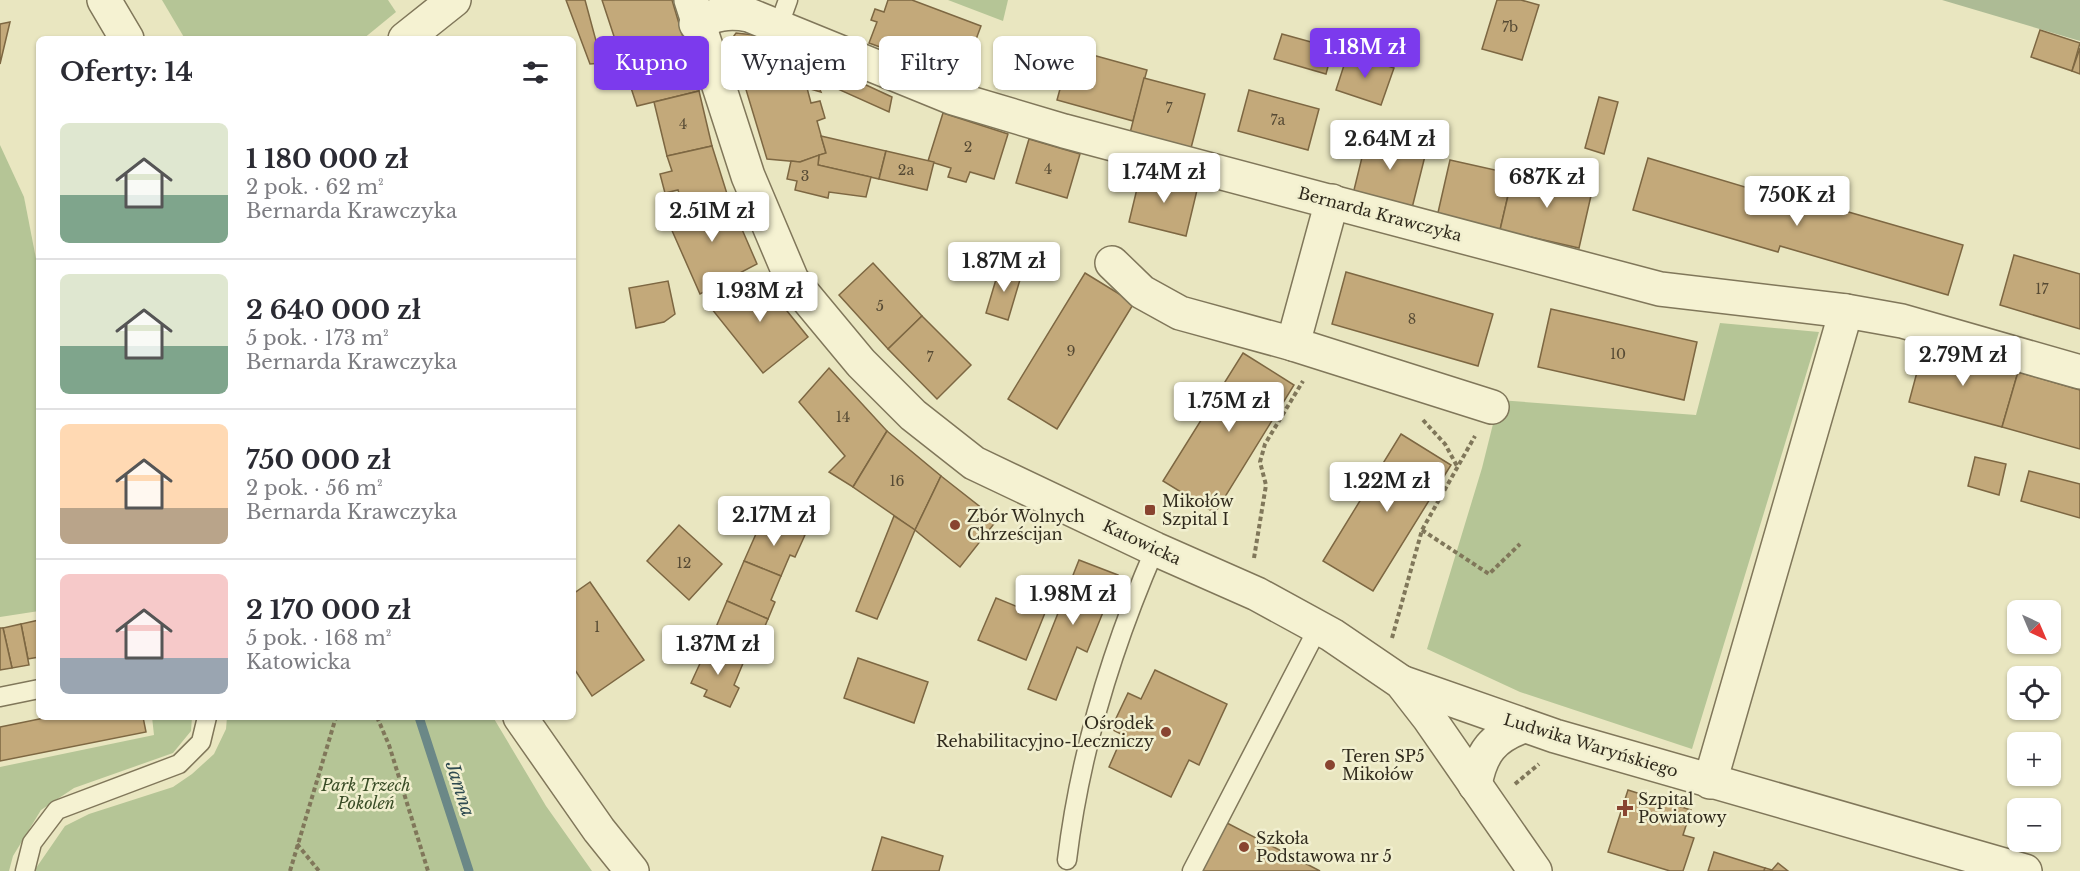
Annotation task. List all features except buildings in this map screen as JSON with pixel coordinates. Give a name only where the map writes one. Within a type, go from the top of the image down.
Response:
[{"type":"street","points":[[104,0],[126,36]]},
{"type":"street","points":[[409,36],[454,0]]},
{"type":"street","name":"Bernarda Krawczyka","points":[[694,12],[712,15],[734,12],[783,13],[953,98],[1064,131],[1660,289],[1846,311],[1902,321],[2080,372]]},
{"type":"street","name":"Katowicka","points":[[694,12],[748,176],[792,280],[861,363],[913,415],[974,463],[1155,549],[1257,594],[1318,628],[1401,682],[1451,749],[1491,788],[1534,871]]},
{"type":"street","points":[[1306,349],[1332,201]]},
{"type":"street","points":[[1112,263],[1142,292],[1180,313],[1306,349],[1492,407]]},
{"type":"street","points":[[1710,782],[1846,311]]},
{"type":"street","name":"Ludwika Waryńskiego","points":[[1401,682],[1524,726],[1710,782],[2025,871]]},
{"type":"street","points":[[1451,749],[1460,726],[1471,714],[1480,710]]},
{"type":"street","points":[[522,720],[599,830],[632,871]]},
{"type":"street","points":[[1491,788],[1484,755],[1502,734],[1524,726]]},
{"type":"lane","points":[[1067,860],[1093,720],[1125,619],[1155,549]]},
{"type":"lane","points":[[1192,871],[1318,628]]},
{"type":"lane","points":[[0,697],[36,690]]},
{"type":"lane","points":[[25,871],[32,843],[57,810],[180,764],[201,742],[206,720]]},
{"type":"path","points":[[1252,568],[1266,485],[1260,462],[1265,444],[1306,349]]},
{"type":"path","points":[[1396,629],[1422,530],[1492,407]]},
{"type":"path","points":[[1422,530],[1489,574],[1520,544]]},
{"type":"path","points":[[290,871],[335,720]]},
{"type":"path","points":[[378,720],[389,745],[428,871]]},
{"type":"path","points":[[1491,788],[1542,761]]},
{"type":"path","points":[[297,844],[319,871]]},
{"type":"green space","points":[[162,0],[388,0],[396,12],[367,36],[183,36]]},
{"type":"green space","points":[[948,0],[1008,0],[1003,21]]},
{"type":"green space","points":[[1942,0],[2080,0],[2080,41]]},
{"type":"green space","points":[[0,145],[24,197],[36,259],[36,611],[0,617]]},
{"type":"green space","points":[[1720,323],[1819,332],[1692,749],[1520,692],[1427,649],[1482,468],[1499,400],[1696,415]]},
{"type":"green space","points":[[152,720],[192,720],[191,731],[173,753],[74,788],[41,810],[13,856],[9,871],[0,871],[0,767],[154,735]]},
{"type":"green space","name":"Park Trzech Pokoleń","points":[[227,720],[495,720],[546,806],[592,871],[34,871],[65,826],[89,814],[173,787],[214,754],[226,729]]},
{"type":"waterway","name":"Jamna","points":[[420,720],[469,871]]},
{"type":"place","name":"Mikołów Szpital I","points":[[1150,510]]},
{"type":"place","name":"Zbór Wolnych Chrześcijan","points":[[955,525]]},
{"type":"place","name":"Ośrodek Rehabilitacyjno-Leczniczy","points":[[1166,732]]},
{"type":"place","name":"Teren SP5 Mikołów","points":[[1330,765]]},
{"type":"place","name":"Szpital Powiatowy","points":[[1625,808]]},
{"type":"place","name":"Szkoła Podstawowa nr 5","points":[[1244,847]]}]
